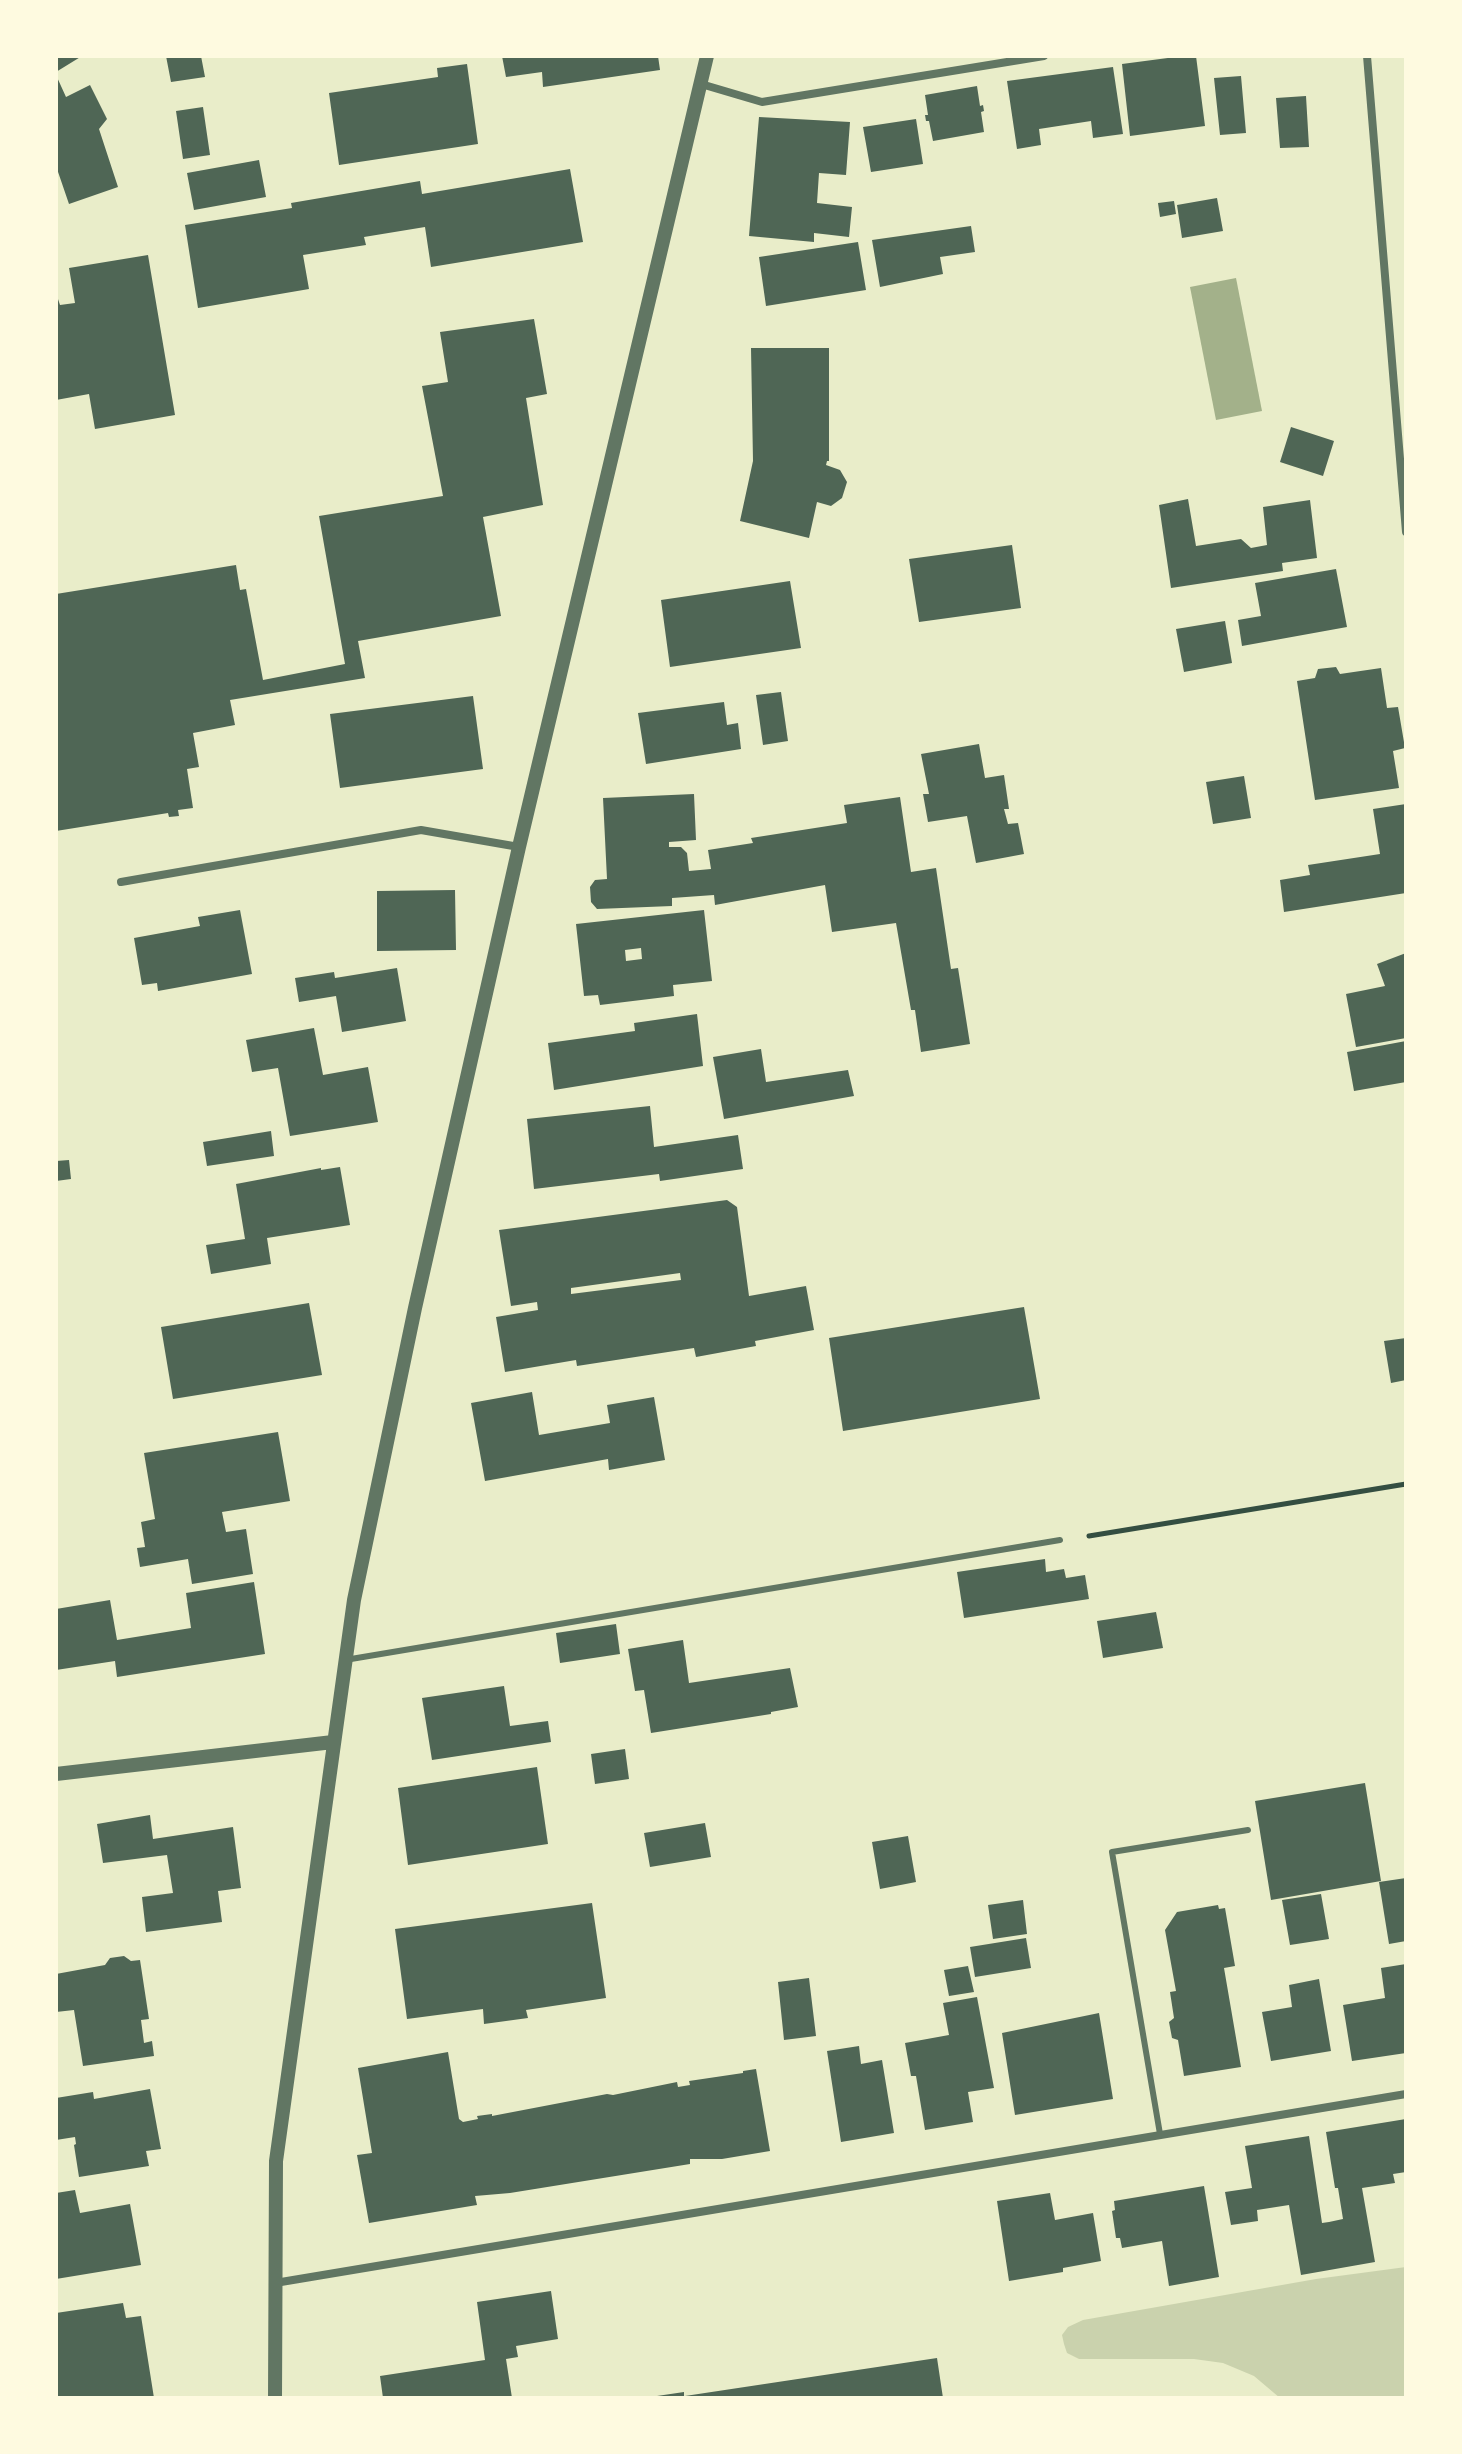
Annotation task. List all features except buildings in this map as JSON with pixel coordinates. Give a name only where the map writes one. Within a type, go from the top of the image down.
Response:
[{"type":"street","points":[[275,2398],[276,2161],[354,1600],[415,1308],[519,847],[707,56]]},
{"type":"street","points":[[701,84],[762,102],[1044,56]]},
{"type":"street","points":[[1367,56],[1406,532]]},
{"type":"street","points":[[121,882],[421,830],[519,847]]},
{"type":"street","points":[[56,1774],[333,1742]]},
{"type":"street","points":[[274,2283],[1406,2094]]},
{"type":"lane","points":[[345,1660],[1060,1540]]},
{"type":"lane","points":[[1160,2134],[1112,1852],[1248,1830]]},
{"type":"path","points":[[1060,1540],[1406,1484]]},
{"type":"shaded area","points":[[1236,278],[1262,411],[1216,420],[1190,287]]},
{"type":"shaded area","points":[[1406,2267],[1406,2398],[1280,2398],[1254,2376],[1223,2363],[1194,2359],[1079,2359],[1067,2353],[1062,2335],[1068,2327],[1083,2320],[1316,2279]]}]
